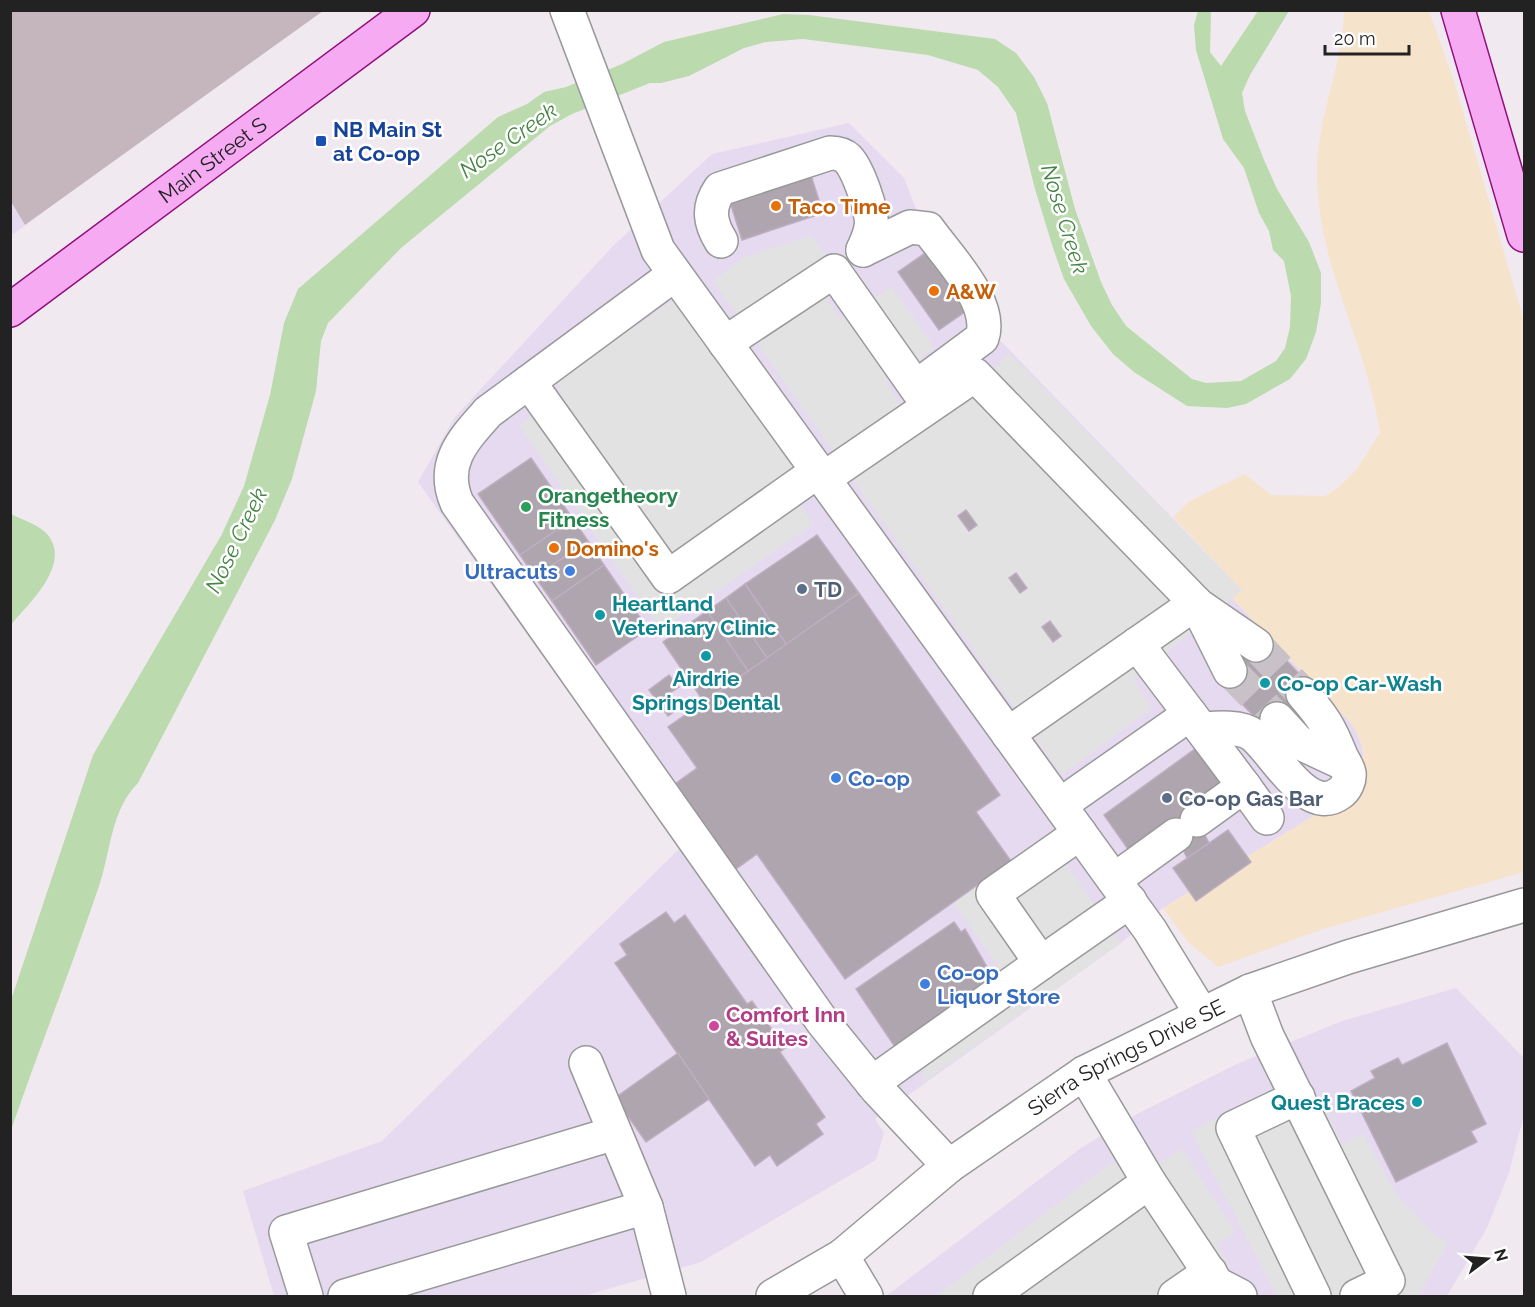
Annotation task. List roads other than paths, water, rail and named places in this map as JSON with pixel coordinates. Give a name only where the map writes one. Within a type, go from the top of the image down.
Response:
[{"type":"main road","name":"Main Street S","points":[[11,309],[413,10]]},
{"type":"main road","points":[[1458,10],[1524,235]]},
{"type":"street","points":[[567,11],[658,250],[1150,930],[1201,1013]]},
{"type":"street","points":[[529,382],[668,577],[821,475],[922,396],[982,338],[986,327],[981,304],[928,229],[910,227],[863,250],[872,226],[870,214],[860,181],[847,158],[839,153],[830,153],[720,189],[711,204],[711,218],[712,227],[722,241]]},
{"type":"street","points":[[725,343],[834,271],[922,396]]},
{"type":"street","points":[[675,274],[488,412],[467,436],[450,474],[450,487],[457,503],[822,1021],[872,1083],[949,1166]]},
{"type":"street","points":[[922,396],[975,375],[1196,603],[1256,645]]},
{"type":"street","points":[[1008,734],[1196,603]]},
{"type":"street","points":[[1196,603],[1230,670]]},
{"type":"street","points":[[1137,644],[1197,721],[1267,818]]},
{"type":"street","points":[[1060,805],[1197,721],[1251,733],[1301,789],[1315,797],[1329,798],[1341,793],[1347,784],[1349,773],[1328,723],[1303,694]]},
{"type":"street","points":[[1276,719],[1298,742],[1345,764]]},
{"type":"street","points":[[872,1083],[1041,963],[1122,891],[1186,827],[1244,786]]},
{"type":"street","points":[[1041,963],[993,894],[1080,833]]},
{"type":"street","name":"Sierra Springs Drive SE","points":[[773,1296],[842,1256],[949,1166],[1084,1073],[1201,1013],[1250,991],[1348,957],[1524,906]]},
{"type":"street","points":[[1250,991],[1267,1036],[1388,1281],[1357,1296]]},
{"type":"street","points":[[586,1063],[645,1207],[669,1296]]},
{"type":"street","points":[[1084,1073],[1149,1182],[1217,1284],[1240,1296]]},
{"type":"street","points":[[1298,1098],[1233,1128],[1314,1296]]},
{"type":"street","points":[[306,1296],[286,1232],[615,1133]]},
{"type":"street","points":[[990,1296],[1149,1182]]},
{"type":"street","points":[[345,1296],[645,1207]]},
{"type":"street","points":[[842,1256],[866,1296]]},
{"type":"street","points":[[1175,1296],[1210,1272]]},
{"type":"water","name":"Nose Creek","points":[[1198,11],[1211,11],[1210,52],[1221,66],[1258,11],[1289,11],[1250,75],[1242,93],[1245,111],[1264,160],[1277,189],[1309,242],[1321,273],[1321,303],[1316,332],[1306,359],[1290,379],[1246,404],[1227,408],[1187,406],[1134,372],[1113,354],[1091,326],[1064,279],[1035,189],[1016,113],[998,87],[978,70],[928,55],[803,39],[766,42],[744,48],[689,76],[661,83],[650,83],[572,114],[550,126],[401,248],[328,323],[321,341],[316,391],[292,479],[275,520],[138,783],[129,794],[116,819],[98,889],[11,1130],[11,1000],[93,755],[222,534],[244,486],[270,395],[284,323],[298,289],[498,117],[527,104],[544,92],[566,87],[622,64],[664,42],[783,14],[809,15],[995,39],[1016,53],[1034,77],[1047,103],[1075,209],[1101,282],[1126,326],[1192,379],[1206,383],[1241,381],[1276,361],[1285,348],[1290,327],[1291,296],[1284,261],[1273,250],[1269,231],[1259,213],[1244,168],[1223,139],[1196,50],[1194,25]]},
{"type":"water","points":[[11,514],[35,525],[47,534],[54,546],[55,558],[45,583],[11,625]]},
{"type":"tunnel","points":[[1256,645],[1303,694]]},
{"type":"tunnel","points":[[1230,671],[1277,719]]},
{"type":"place","name":"NB Main St at Co-op","points":[[321,141]]},
{"type":"place","name":"Taco Time","points":[[776,206]]},
{"type":"place","name":"A&W","points":[[934,291]]},
{"type":"place","name":"Orangetheory Fitness","points":[[526,507]]},
{"type":"place","name":"Domino's","points":[[554,548]]},
{"type":"place","name":"Ultracuts","points":[[570,571]]},
{"type":"place","name":"TD","points":[[802,589]]},
{"type":"place","name":"Heartland Veterinary Clinic","points":[[600,615]]},
{"type":"place","name":"Airdrie Springs Dental","points":[[706,656]]},
{"type":"place","name":"Co-op Car-Wash","points":[[1265,683]]},
{"type":"place","name":"Co-op","points":[[836,778]]},
{"type":"place","name":"Co-op Gas Bar","points":[[1167,798]]},
{"type":"place","name":"Co-op Liquor Store","points":[[925,984]]},
{"type":"place","name":"Comfort Inn & Suites","points":[[714,1026]]},
{"type":"place","name":"Quest Braces","points":[[1417,1102]]}]
